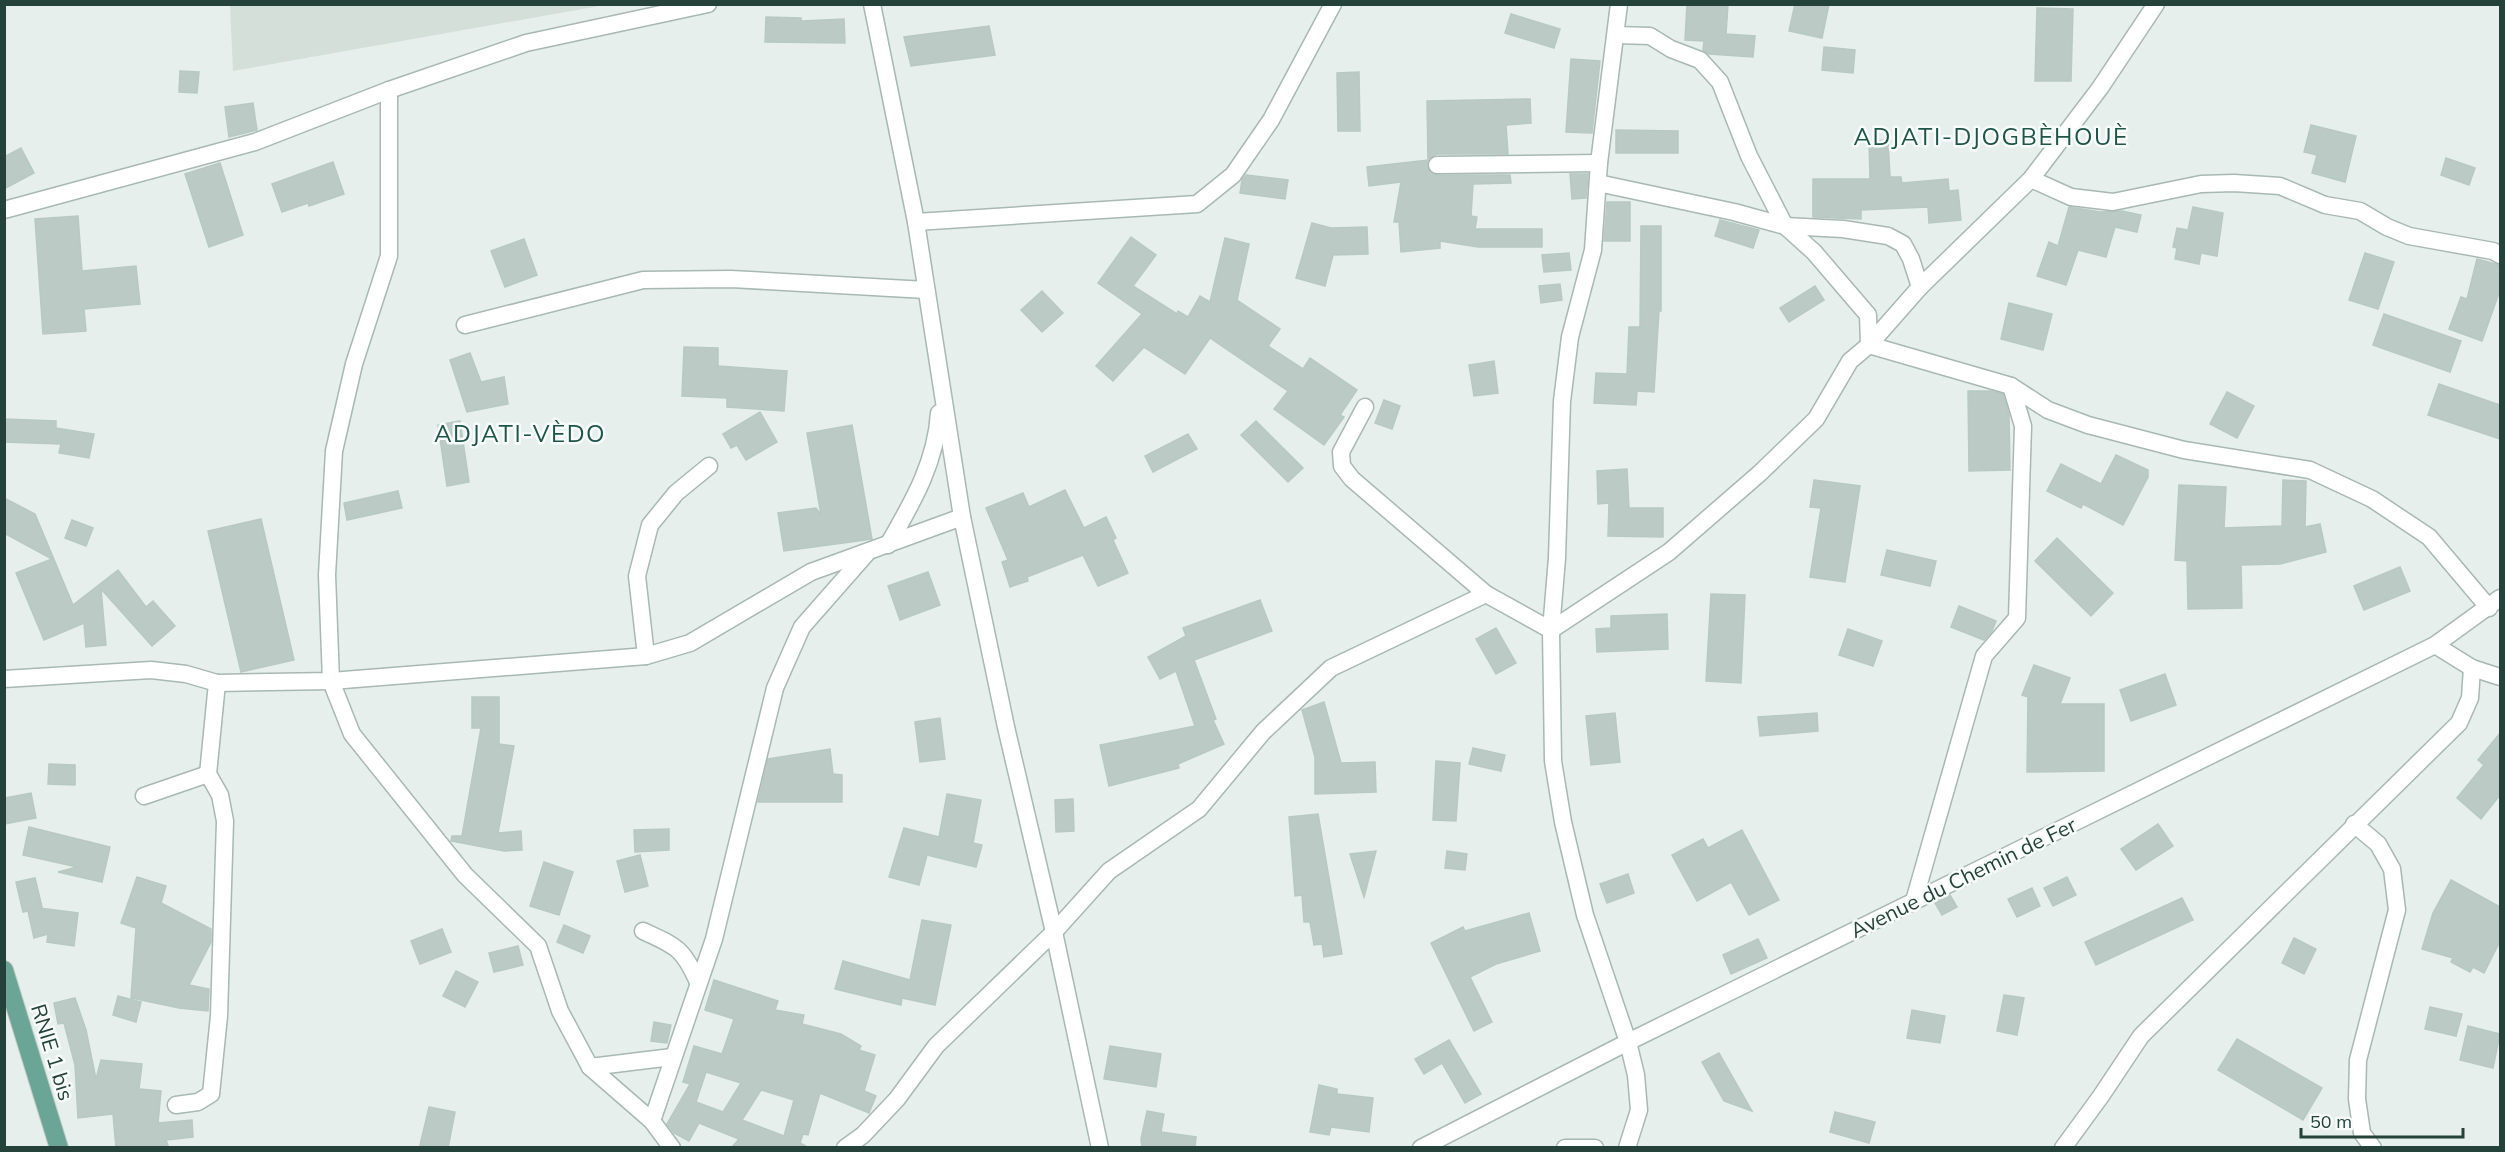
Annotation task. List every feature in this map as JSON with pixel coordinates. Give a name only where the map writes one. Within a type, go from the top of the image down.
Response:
[{"type":"main road","name":"RNIE 1 bis","points":[[4,970],[59,1148]]},
{"type":"street","points":[[4,210],[255,142],[389,90],[526,43],[708,4]]},
{"type":"street","points":[[872,4],[916,222],[962,517],[1006,727],[1054,932],[1100,1148]]},
{"type":"street","points":[[916,222],[1197,204],[1233,175],[1271,120],[1334,4]]},
{"type":"street","points":[[1619,4],[1599,164],[1593,250],[1570,337],[1562,401],[1557,558],[1551,630],[1553,761],[1563,822],[1585,915],[1628,1042],[1635,1075],[1639,1110],[1627,1148]]},
{"type":"street","points":[[1551,630],[1669,552],[1760,473],[1816,419],[1850,361],[1869,345],[1920,287],[2031,179],[2100,88],[2156,4]]},
{"type":"street","points":[[1616,35],[1650,36],[1671,50],[1700,60],[1720,82],[1749,156],[1785,226],[1814,252],[1868,315],[1869,345]]},
{"type":"street","points":[[389,90],[389,256],[354,364],[334,451],[327,575],[331,681],[352,734],[465,875],[538,946],[560,1011],[590,1067],[652,1121],[672,1148]]},
{"type":"street","points":[[1437,165],[1599,164]]},
{"type":"street","points":[[2031,179],[2071,197],[2113,202],[2201,184],[2234,183],[2280,186],[2325,205],[2360,211],[2387,227],[2409,236],[2493,251],[2500,255]]},
{"type":"street","points":[[1598,183],[1734,212],[1785,226],[1888,236],[1903,244],[1911,259],[1920,287]]},
{"type":"street","points":[[465,325],[643,280],[731,279],[926,290]]},
{"type":"street","points":[[1869,345],[2011,386],[2048,410],[2088,425],[2184,450],[2310,470],[2372,499],[2429,537],[2495,603]]},
{"type":"street","points":[[888,545],[918,493],[938,437],[941,382]]},
{"type":"street","points":[[1914,901],[1984,656],[2017,618],[2023,426],[2011,386]]},
{"type":"street","points":[[1365,407],[1341,452],[1342,466],[1352,479],[1486,594],[1551,630]]},
{"type":"street","points":[[646,656],[637,576],[650,525],[676,493],[709,466]]},
{"type":"street","points":[[4,679],[151,670],[186,674],[217,683],[331,681],[646,656],[690,643],[811,572],[962,517]]},
{"type":"street","points":[[652,1121],[714,939],[775,688],[802,627],[868,552]]},
{"type":"street","points":[[844,1148],[863,1135],[897,1099],[936,1046],[1054,932],[1109,872],[1199,809],[1263,732],[1331,668],[1486,594]]},
{"type":"street","name":"Avenue du Chemin de Fer","points":[[1421,1148],[1628,1042],[2435,645],[2495,603]]},
{"type":"street","points":[[2435,645],[2472,668],[2500,677]]},
{"type":"street","points":[[2062,1148],[2101,1096],[2141,1036],[2459,723],[2470,698],[2472,668]]},
{"type":"street","points":[[176,1105],[198,1102],[211,1094],[219,1016],[225,820],[220,795],[208,774],[217,683]]},
{"type":"street","points":[[144,796],[208,774]]},
{"type":"street","points":[[2354,824],[2378,843],[2392,869],[2397,910],[2358,1059],[2357,1099],[2362,1133],[2373,1148]]},
{"type":"street","points":[[643,931],[671,943],[687,957],[698,982]]},
{"type":"street","points":[[590,1067],[672,1057]]},
{"type":"street","points":[[1564,1148],[1595,1148]]},
{"type":"shaded area","points":[[230,4],[605,5],[233,71]]},
{"type":"building","points":[[1687,4],[1728,4],[1726,34],[1755,36],[1753,57],[1709,54],[1703,50],[1704,41],[1685,40]]},
{"type":"building","points":[[1795,4],[1829,4],[1822,38],[1789,31]]},
{"type":"building","points":[[2037,8],[2073,9],[2071,81],[2035,81]]},
{"type":"building","points":[[1511,14],[1560,29],[1554,48],[1505,33]]},
{"type":"building","points":[[766,17],[801,18],[801,21],[844,19],[845,43],[765,42]]},
{"type":"building","points":[[989,26],[995,55],[911,66],[904,37]]},
{"type":"building","points":[[1824,47],[1855,50],[1853,73],[1822,70]]},
{"type":"building","points":[[1571,59],[1600,61],[1592,133],[1566,132]]},
{"type":"building","points":[[180,71],[199,72],[197,93],[179,92]]},
{"type":"building","points":[[1359,72],[1360,131],[1338,131],[1337,73]]},
{"type":"building","points":[[1530,99],[1531,123],[1506,125],[1508,154],[1437,154],[1428,159],[1427,101]]},
{"type":"building","points":[[253,103],[257,130],[229,137],[225,107]]},
{"type":"building","points":[[2311,125],[2356,136],[2345,182],[2312,173],[2317,155],[2304,152]]},
{"type":"building","points":[[1616,130],[1678,131],[1678,153],[1616,153]]},
{"type":"building","points":[[1888,140],[1890,177],[1901,177],[1902,183],[1948,179],[1949,191],[1958,190],[1961,220],[1929,223],[1928,207],[1861,210],[1861,219],[1813,217],[1813,179],[1870,179],[1869,141]]},
{"type":"building","points":[[21,148],[34,173],[4,189],[4,157]]},
{"type":"building","points":[[2446,158],[2475,168],[2469,185],[2441,175]]},
{"type":"building","points":[[1428,160],[1428,170],[1437,175],[1510,175],[1511,183],[1473,184],[1471,216],[1477,217],[1475,229],[1542,229],[1542,247],[1478,247],[1440,241],[1440,248],[1401,252],[1399,222],[1394,222],[1401,182],[1369,186],[1367,167]]},
{"type":"building","points":[[333,162],[344,194],[282,212],[272,184]]},
{"type":"building","points":[[220,163],[243,235],[209,247],[185,174]]},
{"type":"building","points":[[1570,174],[1588,174],[1586,198],[1572,199]]},
{"type":"building","points":[[1246,175],[1288,180],[1285,199],[1240,193],[1242,180]]},
{"type":"building","points":[[1607,202],[1630,202],[1630,241],[1604,241]]},
{"type":"building","points":[[2069,207],[2101,212],[2122,211],[2141,215],[2137,232],[2115,227],[2106,257],[2078,250],[2066,285],[2037,276],[2049,242],[2058,246]]},
{"type":"building","points":[[2193,207],[2223,213],[2217,256],[2201,253],[2199,264],[2175,259],[2177,248],[2173,247],[2177,228],[2188,230]]},
{"type":"building","points":[[78,216],[82,271],[136,266],[140,304],[84,309],[86,331],[43,334],[35,219]]},
{"type":"building","points":[[1720,220],[1759,230],[1753,248],[1715,236]]},
{"type":"building","points":[[1312,223],[1331,228],[1367,227],[1368,254],[1333,255],[1325,286],[1296,278]]},
{"type":"building","points":[[1641,226],[1661,226],[1661,311],[1659,311],[1654,392],[1637,391],[1636,405],[1594,403],[1596,373],[1627,374],[1629,327],[1640,327]]},
{"type":"building","points":[[1131,237],[1156,255],[1133,286],[1177,314],[1178,311],[1188,317],[1200,296],[1210,302],[1225,238],[1249,244],[1237,300],[1280,329],[1268,346],[1303,369],[1310,358],[1357,390],[1340,415],[1344,417],[1324,445],[1274,409],[1288,391],[1210,338],[1185,374],[1144,347],[1113,381],[1096,366],[1142,314],[1098,283]]},
{"type":"building","points":[[524,239],[537,275],[505,287],[491,251]]},
{"type":"building","points":[[1569,253],[1571,270],[1544,272],[1542,255]]},
{"type":"building","points":[[2365,253],[2394,262],[2378,309],[2349,300]]},
{"type":"building","points":[[2477,259],[2500,265],[2500,290],[2482,341],[2449,329],[2461,297],[2467,299]]},
{"type":"building","points":[[1560,284],[1562,300],[1541,303],[1539,286]]},
{"type":"building","points":[[1815,286],[1824,300],[1789,322],[1780,308]]},
{"type":"building","points":[[1042,291],[1063,313],[1042,332],[1021,310]]},
{"type":"building","points":[[2009,303],[2052,314],[2043,350],[2001,339]]},
{"type":"building","points":[[2384,314],[2461,341],[2450,372],[2373,345]]},
{"type":"building","points":[[684,347],[718,348],[718,366],[787,371],[784,411],[727,407],[727,398],[682,396]]},
{"type":"building","points":[[470,353],[481,382],[504,377],[508,404],[467,412],[450,360]]},
{"type":"building","points":[[1494,361],[1498,393],[1474,396],[1469,365]]},
{"type":"building","points":[[2439,384],[2500,405],[2500,439],[2428,415]]},
{"type":"building","points":[[1968,391],[1991,391],[2003,394],[2009,415],[2010,470],[1969,471]]},
{"type":"building","points":[[2227,392],[2254,406],[2237,438],[2210,424]]},
{"type":"building","points":[[1384,400],[1400,406],[1392,429],[1375,423]]},
{"type":"building","points":[[760,412],[777,442],[746,460],[737,445],[731,448],[723,434]]},
{"type":"building","points":[[4,419],[56,421],[56,428],[94,434],[89,458],[59,453],[61,444],[4,442]]},
{"type":"building","points":[[460,421],[469,482],[447,486],[438,425]]},
{"type":"building","points":[[1256,421],[1303,468],[1288,482],[1241,435]]},
{"type":"building","points":[[852,425],[872,539],[784,551],[778,513],[816,508],[821,515],[807,433]]},
{"type":"building","points":[[1188,434],[1197,449],[1153,472],[1145,456]]},
{"type":"building","points":[[2116,455],[2148,470],[2148,477],[2123,525],[2083,504],[2081,508],[2047,491],[2061,464],[2101,484]]},
{"type":"building","points":[[1627,469],[1629,508],[1663,508],[1663,537],[1608,536],[1609,503],[1598,504],[1597,471]]},
{"type":"building","points":[[1814,480],[1860,486],[1845,582],[1810,577],[1821,508],[1810,507]]},
{"type":"building","points":[[2283,480],[2306,481],[2305,527],[2320,524],[2326,552],[2280,564],[2241,565],[2242,608],[2188,609],[2187,561],[2175,560],[2179,485],[2226,487],[2224,528],[2282,526]]},
{"type":"building","points":[[1065,490],[1084,528],[1106,517],[1116,538],[1113,540],[1128,573],[1098,586],[1083,555],[1027,577],[1028,581],[1010,587],[1002,562],[1008,560],[986,508],[1023,493],[1029,507]]},
{"type":"building","points":[[398,491],[402,508],[347,520],[344,503]]},
{"type":"building","points":[[4,498],[35,514],[73,605],[118,570],[146,607],[153,601],[175,626],[152,646],[101,589],[106,645],[86,647],[84,623],[44,640],[16,573],[52,559],[4,533]]},
{"type":"building","points":[[261,519],[294,660],[241,672],[208,531]]},
{"type":"building","points":[[72,520],[93,528],[86,546],[65,538]]},
{"type":"building","points":[[2057,538],[2113,593],[2091,616],[2035,561]]},
{"type":"building","points":[[1887,550],[1936,561],[1930,586],[1881,575]]},
{"type":"building","points":[[2400,567],[2410,591],[2364,610],[2354,586]]},
{"type":"building","points":[[928,572],[940,605],[900,620],[888,586]]},
{"type":"building","points":[[1711,594],[1745,595],[1741,683],[1706,681]]},
{"type":"building","points":[[1260,600],[1272,631],[1194,660],[1216,719],[1213,720],[1224,744],[1178,764],[1179,768],[1109,786],[1100,745],[1195,726],[1176,671],[1160,679],[1148,657],[1186,636],[1183,628]]},
{"type":"building","points":[[1959,606],[1996,621],[1992,631],[1984,640],[1951,627]]},
{"type":"building","points":[[1667,614],[1668,649],[1597,652],[1596,629],[1611,628],[1611,616]]},
{"type":"building","points":[[1496,628],[1516,663],[1496,674],[1476,639]]},
{"type":"building","points":[[1848,629],[1882,641],[1873,666],[1839,655]]},
{"type":"building","points":[[2034,665],[2070,678],[2060,704],[2104,704],[2104,771],[2027,772],[2028,697],[2022,695]]},
{"type":"building","points":[[2165,674],[2176,705],[2131,721],[2120,690]]},
{"type":"building","points":[[472,697],[499,697],[499,744],[514,746],[498,833],[521,831],[522,850],[504,851],[451,841],[452,836],[462,836],[481,728],[472,728]]},
{"type":"building","points":[[1324,702],[1341,763],[1375,762],[1376,792],[1315,794],[1315,757],[1302,710]]},
{"type":"building","points":[[1615,713],[1620,762],[1591,765],[1586,716]]},
{"type":"building","points":[[1817,713],[1818,731],[1760,736],[1758,717]]},
{"type":"building","points":[[940,718],[945,759],[920,762],[915,722]]},
{"type":"building","points":[[2500,733],[2500,795],[2481,819],[2457,798],[2484,765],[2478,760]]},
{"type":"building","points":[[1473,748],[1505,755],[1501,771],[1469,764]]},
{"type":"building","points":[[830,749],[833,774],[842,775],[842,802],[758,802],[768,759]]},
{"type":"building","points":[[1436,761],[1460,763],[1456,821],[1433,820]]},
{"type":"building","points":[[49,764],[75,765],[75,785],[48,784]]},
{"type":"building","points":[[31,793],[36,818],[4,824],[4,798]]},
{"type":"building","points":[[947,794],[981,800],[973,843],[982,845],[976,867],[927,855],[919,885],[889,877],[904,828],[939,837]]},
{"type":"building","points":[[1073,799],[1074,831],[1056,832],[1055,800]]},
{"type":"building","points":[[1318,814],[1342,954],[1324,957],[1322,944],[1314,945],[1310,922],[1304,922],[1302,895],[1295,896],[1289,817]]},
{"type":"building","points":[[2158,824],[2173,846],[2136,870],[2121,849]]},
{"type":"building","points":[[29,827],[110,847],[102,882],[58,872],[77,867],[23,855]]},
{"type":"building","points":[[669,829],[669,850],[635,852],[634,830]]},
{"type":"building","points":[[1742,830],[1779,900],[1749,915],[1731,882],[1697,901],[1672,855],[1703,839],[1708,848]]},
{"type":"building","points":[[1376,851],[1364,897],[1350,854]]},
{"type":"building","points":[[1447,851],[1467,854],[1465,870],[1445,868]]},
{"type":"building","points":[[640,855],[648,886],[625,892],[617,861]]},
{"type":"building","points":[[544,862],[573,872],[559,915],[530,906]]},
{"type":"building","points":[[1628,874],[1634,893],[1607,903],[1600,884]]},
{"type":"building","points":[[137,877],[166,886],[161,903],[211,929],[211,942],[189,985],[209,989],[208,1011],[179,1008],[131,998],[136,928],[121,923]]},
{"type":"building","points":[[2067,877],[2076,895],[2053,906],[2044,888]]},
{"type":"building","points":[[35,878],[42,907],[39,908],[78,913],[74,946],[47,942],[48,934],[34,938],[28,911],[23,912],[16,882]]},
{"type":"building","points":[[2451,880],[2500,907],[2500,941],[2484,973],[2473,967],[2470,972],[2451,962],[2453,958],[2422,949],[2433,913]]},
{"type":"building","points":[[2032,888],[2040,906],[2017,917],[2008,899]]},
{"type":"building","points":[[1950,895],[1957,907],[1942,915],[1935,903]]},
{"type":"building","points":[[2182,898],[2193,920],[2096,965],[2085,942]]},
{"type":"building","points":[[1529,913],[1540,951],[1496,964],[1470,977],[1492,1022],[1474,1031],[1431,943],[1463,927],[1465,931]]},
{"type":"building","points":[[922,920],[951,925],[935,1005],[902,998],[901,1005],[835,989],[843,961],[910,980]]},
{"type":"building","points":[[564,925],[590,936],[583,953],[557,942]]},
{"type":"building","points":[[442,929],[451,952],[420,964],[411,941]]},
{"type":"building","points":[[2294,938],[2316,949],[2304,974],[2282,963]]},
{"type":"building","points":[[1758,939],[1767,958],[1731,974],[1723,955]]},
{"type":"building","points":[[518,946],[523,965],[494,972],[489,953]]},
{"type":"building","points":[[456,971],[478,982],[465,1007],[443,996]]},
{"type":"building","points":[[714,980],[778,1001],[775,1010],[804,1015],[802,1024],[841,1034],[861,1046],[859,1050],[875,1055],[864,1091],[876,1096],[869,1113],[820,1093],[808,1135],[803,1134],[800,1143],[809,1148],[731,1148],[739,1139],[699,1123],[689,1141],[674,1133],[667,1124],[690,1084],[683,1082],[694,1046],[722,1054],[734,1019],[705,1010]],"holes":[[[706,1072],[741,1083],[723,1112],[696,1102]],[[761,1090],[794,1100],[784,1136],[742,1120]]]},
{"type":"building","points":[[2004,995],[2024,998],[2017,1035],[1997,1031]]},
{"type":"building","points":[[118,996],[141,1002],[136,1022],[113,1015]]},
{"type":"building","points":[[75,998],[86,1030],[96,1079],[101,1060],[142,1064],[139,1089],[161,1091],[158,1123],[192,1120],[193,1137],[166,1140],[169,1148],[116,1148],[113,1114],[78,1118],[75,1065],[64,1023],[58,1024],[54,1003]]},
{"type":"building","points":[[2430,1007],[2462,1014],[2456,1036],[2425,1029]]},
{"type":"building","points":[[1912,1010],[1945,1016],[1940,1043],[1907,1038]]},
{"type":"building","points":[[654,1022],[671,1025],[667,1043],[651,1041]]},
{"type":"building","points":[[2468,1026],[2500,1034],[2493,1068],[2460,1060]]},
{"type":"building","points":[[2237,1039],[2322,1088],[2303,1120],[2218,1070]]},
{"type":"building","points":[[1449,1040],[1481,1094],[1465,1103],[1442,1063],[1424,1074],[1415,1059]]},
{"type":"building","points":[[1110,1046],[1161,1054],[1156,1087],[1104,1079]]},
{"type":"building","points":[[1719,1053],[1752,1111],[1724,1101],[1702,1062]]},
{"type":"building","points":[[1319,1085],[1337,1089],[1337,1094],[1373,1098],[1369,1132],[1331,1127],[1329,1135],[1310,1132]]},
{"type":"building","points":[[429,1107],[455,1112],[448,1148],[420,1145]]},
{"type":"building","points":[[1147,1111],[1164,1114],[1161,1132],[1196,1137],[1195,1148],[1142,1148],[1141,1139]]},
{"type":"building","points":[[1835,1112],[1875,1122],[1869,1143],[1830,1132]]},
{"type":"district","name":"ADJATI-DJOGBÈHOUÈ","points":[[1991,136]]},
{"type":"district","name":"ADJATI-VÈDO","points":[[520,433]]}]
